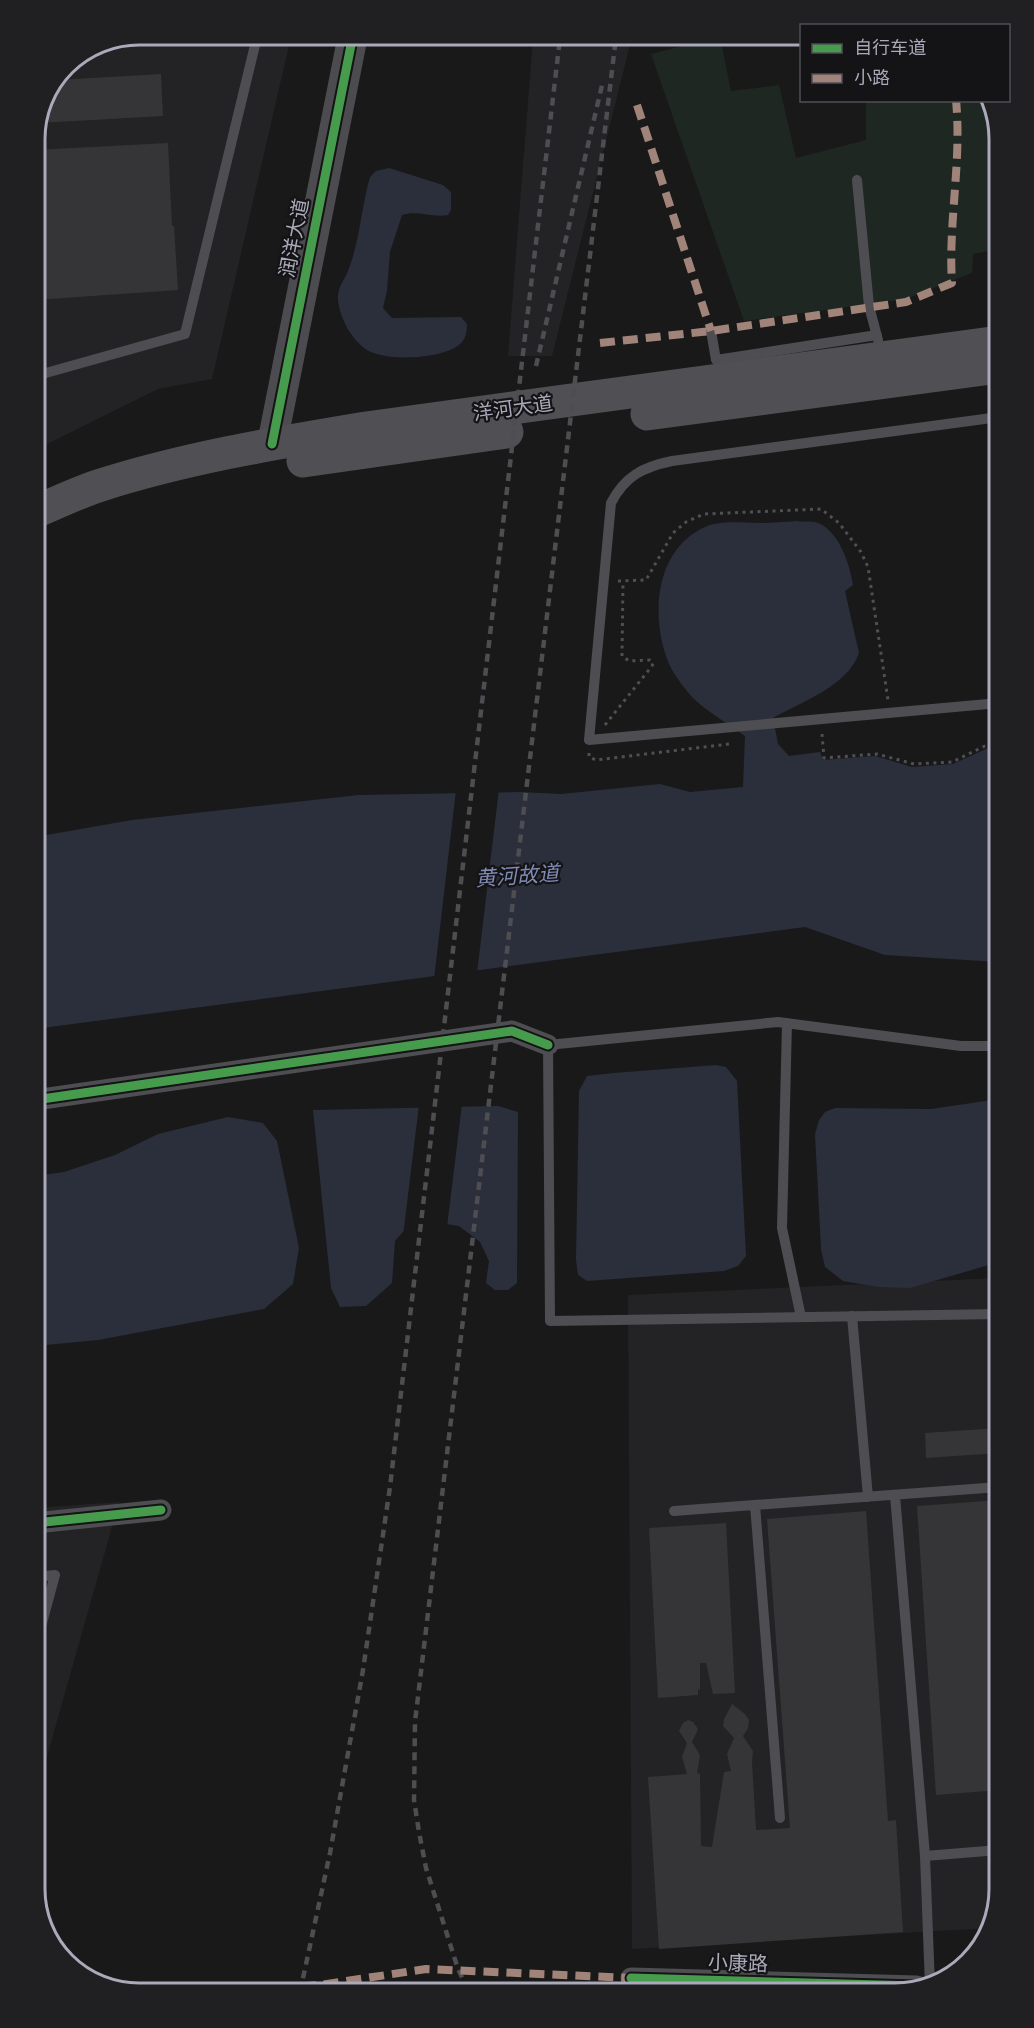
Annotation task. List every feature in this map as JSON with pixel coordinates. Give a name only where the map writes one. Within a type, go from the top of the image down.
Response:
[{"type":"main road","name":"洋河大道","points":[[45,508],[96,487],[168,466],[272,444],[880,347],[989,342]]},
{"type":"main road","name":"洋河大道","points":[[45,528],[77,514],[142,493],[313,459],[989,368]]},
{"type":"street","name":"润洋大道","points":[[272,444],[351,45]]},
{"type":"street","points":[[45,1100],[512,1030],[548,1045]]},
{"type":"street","points":[[45,1522],[161,1510]]},
{"type":"street","name":"小康路","points":[[631,1978],[810,1983]]},
{"type":"lane","points":[[45,373],[185,334],[254,45]]},
{"type":"lane","points":[[711,332],[716,360],[880,347],[869,306],[857,180]]},
{"type":"lane","points":[[989,418],[654,465],[637,473],[619,488],[611,503],[589,740],[989,704]]},
{"type":"lane","points":[[989,1046],[961,1046],[778,1022],[548,1045],[550,1321],[989,1314]]},
{"type":"lane","points":[[787,1023],[782,1228],[801,1317]]},
{"type":"lane","points":[[852,1316],[868,1497]]},
{"type":"lane","points":[[674,1511],[989,1488]]},
{"type":"lane","points":[[896,1495],[925,1856],[930,1976]]},
{"type":"lane","points":[[755,1505],[780,1818]]},
{"type":"lane","points":[[45,1576],[55,1575],[45,1610]]},
{"type":"lane","points":[[925,1856],[989,1851]]},
{"type":"path","points":[[604,582],[646,580],[673,533],[686,522],[705,514],[821,509],[839,523],[861,552],[867,567],[889,713]]},
{"type":"path","points":[[624,581],[622,656],[629,661],[650,660],[653,663],[593,740],[588,749],[589,757],[596,760],[729,744]]},
{"type":"path","points":[[824,758],[877,754],[914,764],[952,762],[989,746]]},
{"type":"shaded area","points":[[139,45],[289,45],[212,379],[158,389],[45,445],[45,133],[48,115],[55,98],[77,68],[109,50]]},
{"type":"shaded area","points":[[532,45],[630,45],[552,356],[508,356]]},
{"type":"shaded area","points":[[686,45],[722,45],[731,91],[779,85],[796,158],[866,140],[866,102],[981,102],[989,139],[989,251],[973,254],[972,273],[906,299],[744,321],[651,54]]},
{"type":"shaded area","points":[[989,1278],[989,1889],[987,1907],[980,1928],[632,1949],[628,1295]]},
{"type":"shaded area","points":[[119,1502],[45,1764],[45,1507]]},
{"type":"water","points":[[389,168],[443,185],[451,192],[451,210],[448,215],[413,213],[402,215],[390,252],[387,291],[383,308],[392,318],[461,317],[467,324],[464,340],[460,344],[429,356],[387,356],[367,350],[352,335],[339,307],[339,292],[355,248],[370,177],[376,171]]},
{"type":"water","name":"黄河故道","points":[[796,521],[815,522],[823,526],[830,531],[842,548],[853,585],[845,591],[859,653],[845,675],[834,684],[773,718],[778,744],[789,756],[820,752],[823,760],[875,756],[912,767],[953,764],[989,748],[989,961],[885,955],[805,927],[45,1028],[45,835],[132,820],[359,795],[520,792],[561,794],[660,784],[690,792],[743,787],[745,736],[693,698],[674,673],[663,646],[659,626],[659,607],[666,568],[675,552],[688,538],[711,525]]},
{"type":"water","points":[[716,1065],[726,1067],[737,1081],[746,1256],[738,1266],[724,1271],[587,1281],[578,1275],[576,1260],[579,1091],[587,1076]]},
{"type":"water","points":[[989,1100],[989,1265],[910,1288],[879,1287],[843,1281],[825,1267],[821,1249],[815,1134],[819,1120],[825,1112],[835,1108],[931,1109]]},
{"type":"water","points":[[498,1106],[518,1112],[517,1283],[508,1290],[495,1290],[486,1283],[489,1261],[480,1242],[459,1226],[414,1219],[395,1241],[392,1283],[366,1306],[340,1307],[331,1288],[313,1110]]},
{"type":"water","points":[[228,1117],[263,1123],[277,1141],[299,1248],[293,1284],[264,1309],[98,1340],[45,1345],[45,1175],[64,1172],[115,1155],[158,1134]]},
{"type":"pier","points":[[499,789],[477,973],[434,979],[456,790]]},
{"type":"pier","points":[[462,1104],[447,1227],[415,1222],[403,1236],[419,1105]]},
{"type":"building","points":[[161,74],[163,116],[47,123],[55,98],[67,80]]},
{"type":"building","points":[[168,143],[178,290],[45,299],[45,149]]},
{"type":"building","points":[[989,1429],[989,1454],[926,1458],[925,1433]]},
{"type":"building","points":[[989,1501],[989,1791],[936,1795],[917,1506]]},
{"type":"building","points":[[866,1511],[888,1821],[896,1820],[903,1932],[659,1949],[648,1777],[687,1774],[682,1757],[687,1743],[679,1731],[683,1723],[688,1720],[693,1722],[698,1729],[692,1742],[700,1755],[697,1774],[700,1773],[701,1846],[712,1847],[724,1772],[731,1771],[727,1754],[734,1738],[723,1726],[732,1704],[749,1720],[748,1728],[743,1736],[753,1751],[756,1830],[790,1828],[767,1519]]},
{"type":"building","points":[[726,1523],[735,1693],[713,1694],[706,1663],[700,1663],[698,1695],[658,1698],[649,1528]]},
{"type":"railway","points":[[302,1983],[330,1853],[363,1670],[390,1487],[559,45]]},
{"type":"railway","points":[[465,1983],[458,1969],[426,1868],[419,1832],[414,1800],[415,1722],[615,45]]},
{"type":"railway","points":[[536,366],[603,81]]},
{"type":"marked path","points":[[600,343],[711,331],[906,302],[952,283],[951,260],[957,146],[956,102]]},
{"type":"marked path","points":[[637,105],[711,331]]},
{"type":"marked path","points":[[333,1983],[426,1969],[631,1978]]},
{"type":"cycle path","points":[[272,444],[351,45]]},
{"type":"cycle path","points":[[45,1099],[512,1031],[548,1045]]},
{"type":"cycle path","points":[[45,1522],[161,1510]]},
{"type":"cycle path","points":[[631,1978],[810,1983]]}]
